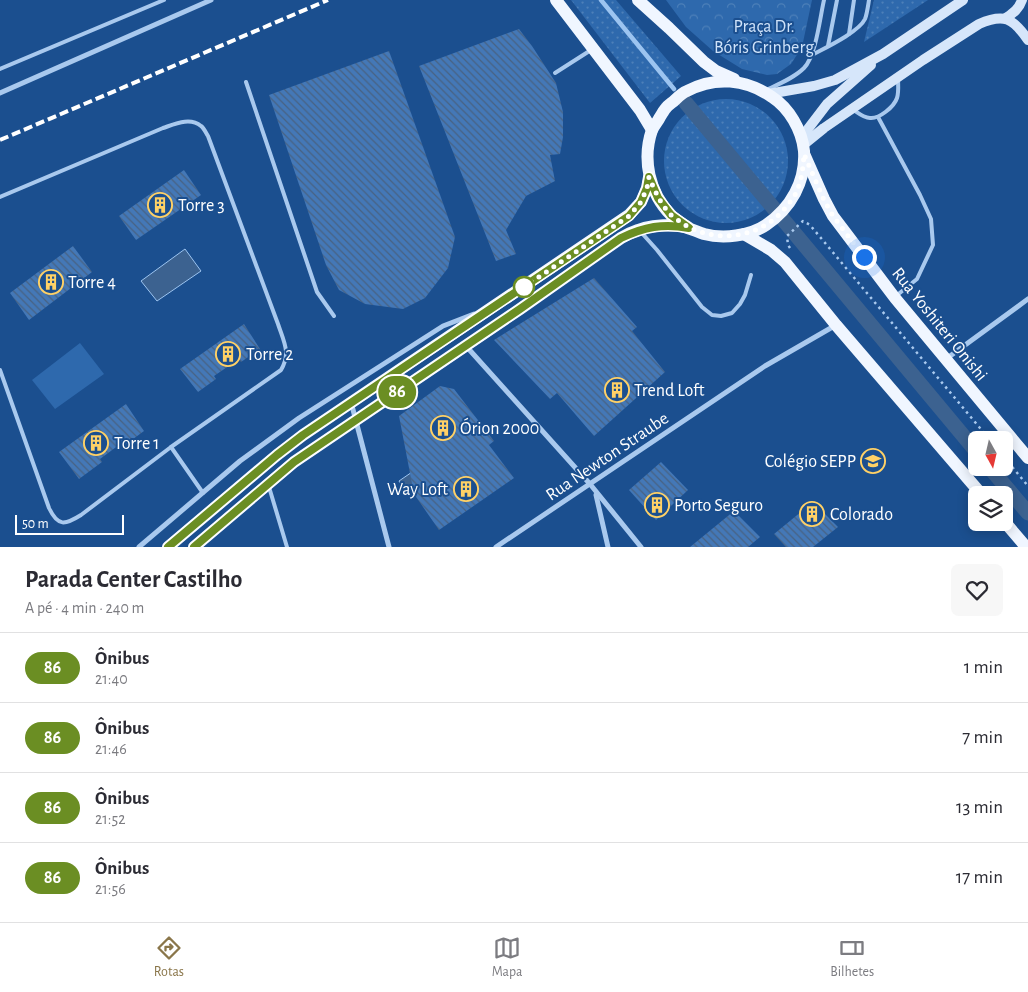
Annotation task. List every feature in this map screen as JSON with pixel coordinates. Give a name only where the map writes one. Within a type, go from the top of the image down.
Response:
[{"type":"main road","points":[[556,0],[640,110],[652,130]]},
{"type":"main road","points":[[194,547],[294,462],[466,346],[621,238],[638,230],[677,225],[705,234],[722,236],[744,234],[764,226],[780,215],[794,196],[802,175],[803,146],[793,118],[779,101],[762,91],[716,71],[704,62],[638,0]]},
{"type":"main road","points":[[168,547],[303,435],[629,216],[641,202],[647,188],[649,177],[647,156],[652,130],[666,108],[686,91],[710,82],[736,81],[762,91],[814,86],[835,80],[883,54],[963,0]]},
{"type":"main road","points":[[803,146],[824,128],[979,24],[996,18],[1006,18],[1020,6],[1022,0]]},
{"type":"main road","points":[[1006,18],[1028,40]]},
{"type":"main road","points":[[803,146],[827,104],[883,54]]},
{"type":"main road","name":"Rua Yoshiteri Onishi","points":[[803,146],[824,200],[833,216],[895,298],[1028,458]]},
{"type":"main road","points":[[649,177],[658,198],[671,215],[689,228]]},
{"type":"main road","points":[[744,234],[771,250],[785,262],[836,325],[974,486]]},
{"type":"main road","points":[[1012,531],[1026,547]]},
{"type":"street","points":[[0,93],[211,0]]},
{"type":"street","points":[[945,359],[1028,299]]},
{"type":"street","points":[[140,547],[240,461],[299,418],[443,326],[494,306]]},
{"type":"street","name":"Rua Newton Straube","points":[[496,547],[765,366],[836,325]]},
{"type":"street","points":[[466,346],[590,484],[641,547]]},
{"type":"street","points":[[351,402],[389,547]]},
{"type":"street","points":[[595,492],[608,547]]},
{"type":"lane","points":[[0,69],[164,0]]},
{"type":"lane","points":[[762,91],[787,80],[806,66],[812,55],[824,0]]},
{"type":"lane","points":[[828,46],[837,0]]},
{"type":"lane","points":[[849,34],[854,0]]},
{"type":"lane","points":[[812,55],[849,34],[862,24],[869,0]]},
{"type":"lane","points":[[555,73],[593,49]]},
{"type":"lane","points":[[852,109],[863,116],[870,118],[878,117],[888,110],[896,100],[898,77]]},
{"type":"lane","points":[[246,82],[316,292],[334,316]]},
{"type":"lane","points":[[878,117],[931,219],[933,245],[917,279],[895,298]]},
{"type":"lane","points":[[0,197],[163,128],[183,122],[193,122],[203,126],[248,243],[287,354],[285,364],[281,370],[171,447],[81,516],[70,522],[62,523],[52,516],[0,370]]},
{"type":"lane","points":[[638,230],[657,250],[702,307],[712,315],[721,316],[732,313],[743,300],[751,275]]},
{"type":"lane","points":[[171,447],[203,493]]},
{"type":"lane","points":[[268,485],[287,547]]},
{"type":"path","points":[[794,252],[788,245],[787,236],[803,221],[810,225],[982,431]]},
{"type":"path","points":[[1013,468],[1028,486]]},
{"type":"green space","points":[[571,0],[616,0],[681,76],[650,103]]},
{"type":"green space","name":"Praça Dr. Bóris Grinberg","points":[[666,0],[812,0],[802,47],[791,64],[777,74],[767,75],[742,69],[713,51],[686,27]]},
{"type":"green space","points":[[874,0],[928,0],[864,42]]},
{"type":"green space","points":[[726,99],[750,104],[770,117],[783,137],[788,161],[783,185],[770,205],[750,218],[726,223],[702,218],[682,205],[669,185],[664,161],[669,137],[682,117],[702,104]]},
{"type":"green space","points":[[80,343],[104,374],[55,409],[32,380]]},
{"type":"shaded area","points":[[185,249],[201,271],[157,301],[141,281]]},
{"type":"shaded area","points":[[415,470],[421,480],[405,491],[399,481]]},
{"type":"building","points":[[519,29],[556,83],[563,112],[563,137],[560,154],[550,155],[555,181],[526,196],[506,230],[516,254],[496,261],[419,66]]},
{"type":"building","points":[[389,51],[455,237],[448,268],[425,298],[403,309],[365,304],[339,290],[326,265],[269,95]]},
{"type":"building","name":"Torre 3","points":[[184,170],[201,195],[136,240],[119,216]]},
{"type":"building","name":"Torre 4","points":[[73,246],[92,272],[29,320],[10,293]]},
{"type":"building","points":[[594,278],[637,327],[632,331],[665,372],[594,436],[557,393],[550,399],[494,340]]},
{"type":"building","name":"Torre 2","points":[[244,324],[260,349],[241,362],[239,359],[214,376],[216,379],[198,392],[180,369]]},
{"type":"building","points":[[440,386],[454,389],[494,441],[489,445],[514,478],[439,530],[414,494],[399,416]]},
{"type":"building","name":"Torre 1","points":[[126,404],[144,431],[125,445],[123,442],[100,459],[102,462],[79,479],[59,452]]},
{"type":"building","name":"Porto Seguro","points":[[661,462],[688,490],[656,520],[629,490]]},
{"type":"building","name":"Colorado","points":[[813,502],[838,527],[813,547],[786,547],[774,534]]},
{"type":"building","points":[[734,511],[760,537],[748,547],[690,547]]},
{"type":"waterway","points":[[601,0],[674,89]]},
{"type":"waterway","points":[[686,103],[968,441]]},
{"type":"waterway","points":[[997,476],[1028,513]]},
{"type":"railway","points":[[0,140],[328,0]]},
{"type":"bus line","name":"86","points":[[168,547],[303,435],[629,216],[641,202],[649,177],[658,198],[671,215],[689,228],[677,225],[662,226],[638,230],[621,238],[294,462],[194,547]]},
{"type":"place","name":"Torre 3","points":[[160,205]]},
{"type":"place","name":"Torre 4","points":[[51,282]]},
{"type":"place","name":"Torre 2","points":[[228,354]]},
{"type":"place","name":"Trend Loft","points":[[617,390]]},
{"type":"place","name":"Órion 2000","points":[[443,428]]},
{"type":"place","name":"Torre 1","points":[[96,443]]},
{"type":"place","name":"Colégio SEPP","points":[[873,461]]},
{"type":"place","name":"Way Loft","points":[[466,489]]},
{"type":"place","name":"Porto Seguro","points":[[657,505]]},
{"type":"place","name":"Colorado","points":[[812,514]]},
{"type":"route","points":[[524,287],[629,216],[641,202],[649,177],[658,198],[671,215],[689,228],[705,234],[722,236],[744,234],[764,226],[780,215],[794,196],[802,175],[804,154],[833,216],[864,257]]}]
